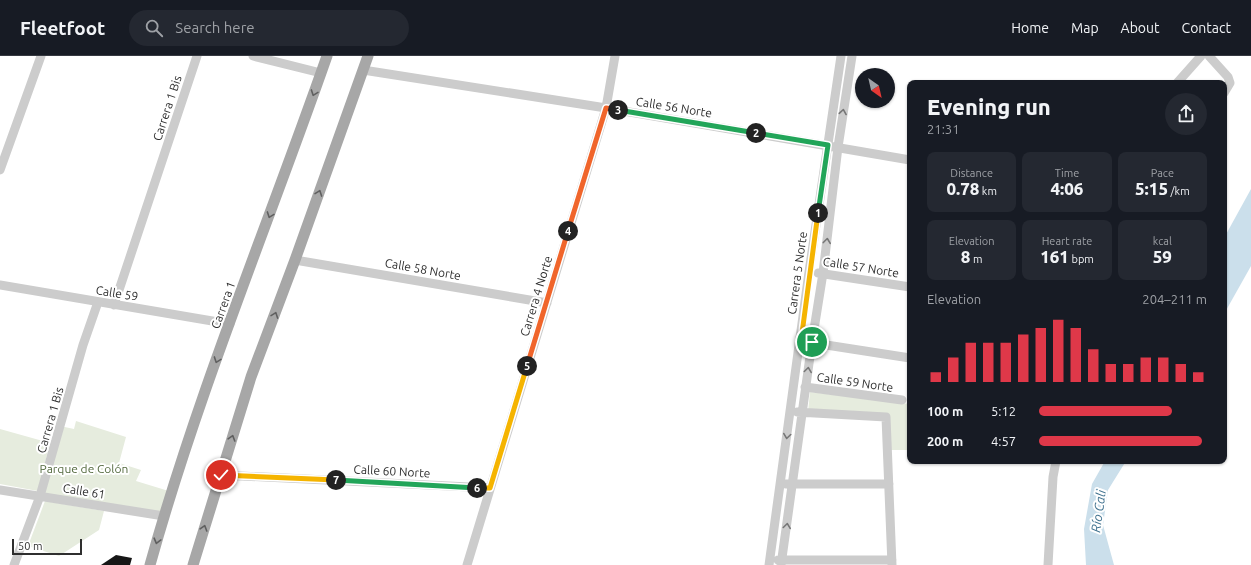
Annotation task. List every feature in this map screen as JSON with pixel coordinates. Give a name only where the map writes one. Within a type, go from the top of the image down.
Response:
[{"type":"main road","name":"Carrera 1","points":[[150,565],[193,426],[327,56]]},
{"type":"main road","points":[[193,565],[251,377],[295,260],[368,56]]},
{"type":"street","points":[[0,170],[41,56]]},
{"type":"street","name":"Carrera 1 Bis","points":[[114,305],[197,56]]},
{"type":"street","points":[[253,56],[321,73]]},
{"type":"street","points":[[277,62],[287,56]]},
{"type":"street","name":"Carrera 4 Norte","points":[[467,565],[606,108],[615,56]]},
{"type":"street","name":"Carrera 5 Norte","points":[[769,562],[801,341],[809,272],[841,56]]},
{"type":"street","name":"Carrera 5 Norte","points":[[782,562],[805,388],[823,273],[838,147],[852,56]]},
{"type":"street","points":[[1180,80],[1201,56]]},
{"type":"street","points":[[1209,56],[1228,77],[1230,82],[1227,87]]},
{"type":"street","name":"Calle 56 Norte","points":[[363,70],[606,108],[907,159]]},
{"type":"street","name":"Calle 58 Norte","points":[[295,260],[547,303]]},
{"type":"street","name":"Calle 57 Norte","points":[[809,272],[907,287]]},
{"type":"street","name":"Calle 59","points":[[0,285],[230,324]]},
{"type":"street","name":"Carrera 1 Bis","points":[[14,565],[40,496],[83,345],[98,302]]},
{"type":"street","points":[[801,341],[907,358]]},
{"type":"street","name":"Calle 59 Norte","points":[[805,388],[902,400]]},
{"type":"street","points":[[769,562],[892,563],[886,417],[791,411]]},
{"type":"street","points":[[1048,565],[1053,477],[1055,464]]},
{"type":"street","name":"Calle 60 Norte","points":[[221,475],[490,488]]},
{"type":"street","points":[[780,483],[889,484]]},
{"type":"street","name":"Calle 61","points":[[0,490],[164,516]]},
{"type":"green space","points":[[810,392],[907,404],[907,450],[887,450],[885,417],[808,412]]},
{"type":"green space","name":"Parque de Colón","points":[[76,421],[126,437],[119,463],[141,470],[136,481],[172,492],[164,516],[40,496],[60,426],[74,429]]},
{"type":"green space","points":[[0,429],[50,443],[38,491],[0,484]]},
{"type":"green space","points":[[45,501],[104,511],[99,530],[59,556],[28,546]]},
{"type":"water","points":[[1251,189],[1251,266],[1227,309],[1227,233]]},
{"type":"water","name":"Río Cali","points":[[1103,464],[1124,464],[1108,490],[1103,525],[1114,565],[1086,565],[1084,529],[1092,484]]},
{"type":"building","points":[[116,555],[132,558],[130,565],[101,565]]},
{"type":"route","points":[[221,475],[490,488],[606,108],[828,145],[809,272],[801,341],[812,342]]}]
